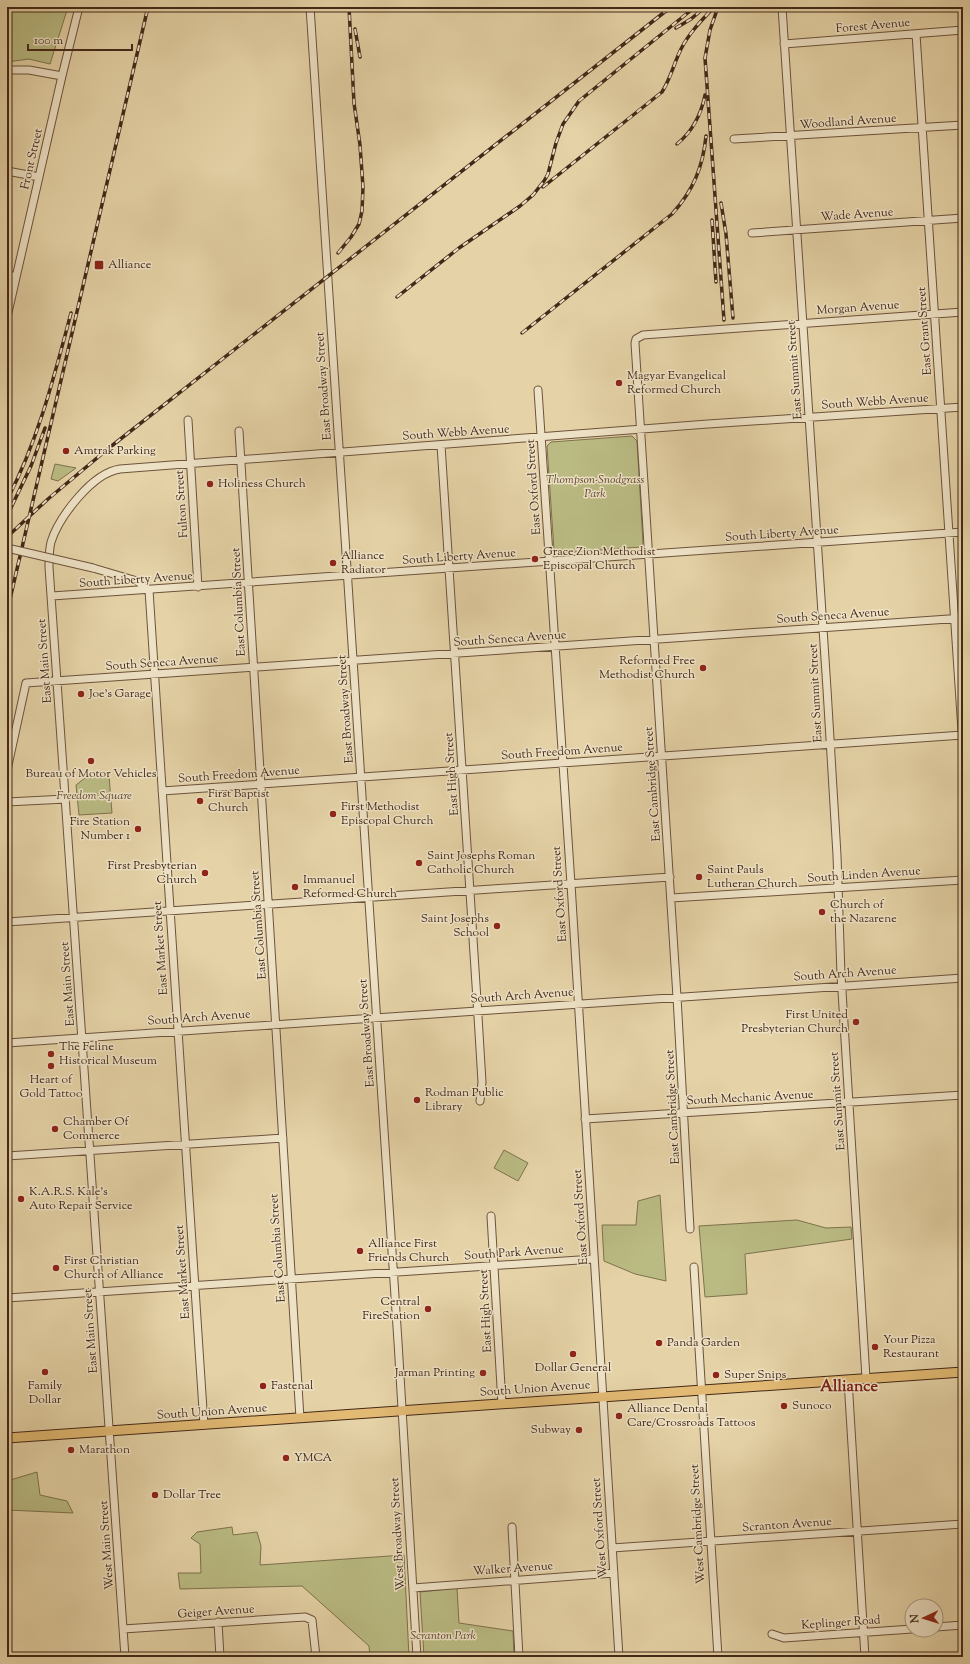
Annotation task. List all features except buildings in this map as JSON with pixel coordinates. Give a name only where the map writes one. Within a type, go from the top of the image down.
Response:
[{"type":"main road","name":"South Union Avenue","points":[[7,1438],[963,1372]]},
{"type":"street","name":"Front Street","points":[[7,317],[79,7]]},
{"type":"street","name":"East Broadway Street","points":[[310,7],[402,1410]]},
{"type":"street","name":"East Summit Street","points":[[782,7],[818,542],[842,986],[866,1378]]},
{"type":"street","name":"Forest Avenue","points":[[784,44],[963,30]]},
{"type":"street","name":"East Grant Street","points":[[916,34],[949,533],[959,619],[963,746]]},
{"type":"street","points":[[7,70],[30,70],[62,76]]},
{"type":"street","name":"Woodland Avenue","points":[[734,139],[791,137],[963,125]]},
{"type":"street","points":[[7,171],[39,177]]},
{"type":"street","name":"Wade Avenue","points":[[752,233],[963,218]]},
{"type":"street","points":[[7,275],[16,277]]},
{"type":"street","name":"Morgan Avenue","points":[[636,339],[643,335],[963,312]]},
{"type":"street","name":"East Cambridge Street","points":[[636,339],[635,343],[678,997],[690,1228]]},
{"type":"street","name":"East Oxford Street","points":[[538,390],[603,1397]]},
{"type":"street","name":"South Webb Avenue","points":[[53,536],[79,498],[93,483],[105,473],[120,469],[542,438],[641,429],[963,407]]},
{"type":"street","name":"Fulton Street","points":[[188,420],[198,586]]},
{"type":"street","name":"East Columbia Street","points":[[239,431],[300,1418]]},
{"type":"street","name":"East High Street","points":[[441,445],[478,1011],[481,1068],[480,1101]]},
{"type":"street","name":"South Liberty Avenue","points":[[52,596],[963,532]]},
{"type":"street","name":"East Main Street","points":[[53,536],[49,554],[110,1431]]},
{"type":"street","points":[[7,548],[92,568],[138,581],[149,590]]},
{"type":"street","name":"East Market Street","points":[[149,590],[204,1425]]},
{"type":"street","name":"South Seneca Avenue","points":[[7,770],[26,683],[959,619]]},
{"type":"street","name":"South Freedom Avenue","points":[[162,791],[963,735]]},
{"type":"street","points":[[7,802],[66,799]]},
{"type":"street","points":[[7,922],[670,877]]},
{"type":"street","name":"South Linden Avenue","points":[[671,898],[963,880]]},
{"type":"street","name":"South Arch Avenue","points":[[7,1043],[963,978]]},
{"type":"street","name":"South Mechanic Avenue","points":[[586,1119],[963,1095]]},
{"type":"street","points":[[7,1156],[283,1138]]},
{"type":"street","name":"East High Street","points":[[491,1216],[502,1404]]},
{"type":"street","name":"South Park Avenue","points":[[7,1298],[594,1259]]},
{"type":"street","points":[[694,1267],[701,1390]]},
{"type":"street","points":[[848,1380],[856,1531],[865,1657]]},
{"type":"street","name":"West Cambridge Street","points":[[701,1390],[718,1657]]},
{"type":"street","name":"West Oxford Street","points":[[603,1397],[619,1657]]},
{"type":"street","name":"West Broadway Street","points":[[402,1410],[417,1657]]},
{"type":"street","name":"West Main Street","points":[[110,1431],[125,1657]]},
{"type":"street","name":"Scranton Avenue","points":[[612,1548],[963,1524]]},
{"type":"street","points":[[512,1527],[519,1657]]},
{"type":"street","name":"Walker Avenue","points":[[413,1588],[614,1574]]},
{"type":"street","name":"Geiger Avenue","points":[[123,1629],[305,1617],[311,1618],[314,1628],[316,1657]]},
{"type":"street","points":[[218,1622],[220,1657]]},
{"type":"street","points":[[944,1626],[963,1625]]},
{"type":"street","name":"Keplinger Road","points":[[772,1634],[784,1638],[904,1630]]},
{"type":"green space","points":[[7,7],[68,7],[50,64],[29,59],[7,62]]},
{"type":"green space","name":"Thompson-Snodgrass Park","points":[[632,436],[637,441],[643,543],[641,547],[560,553],[554,550],[547,446],[551,442]]},
{"type":"green space","points":[[55,464],[76,468],[58,481],[51,479]]},
{"type":"green space","name":"Freedom Square","points":[[109,776],[112,813],[79,815],[76,785],[85,778]]},
{"type":"green space","points":[[504,1150],[528,1163],[518,1181],[494,1168]]},
{"type":"green space","points":[[660,1195],[666,1281],[635,1274],[604,1261],[602,1225],[636,1225],[638,1201]]},
{"type":"green space","points":[[797,1220],[826,1228],[851,1227],[852,1239],[745,1254],[747,1294],[705,1297],[699,1226]]},
{"type":"green space","points":[[37,1472],[40,1495],[67,1501],[73,1513],[7,1510],[7,1481]]},
{"type":"green space","points":[[232,1527],[233,1535],[257,1532],[261,1546],[260,1565],[404,1555],[409,1657],[370,1657],[369,1646],[302,1586],[180,1589],[178,1573],[201,1573],[200,1544],[191,1538],[197,1532]]},
{"type":"green space","name":"Scranton Park","points":[[457,1588],[459,1623],[513,1631],[514,1657],[424,1657],[420,1592]]},
{"type":"railway","points":[[7,612],[148,7]]},
{"type":"railway","points":[[338,253],[359,224],[362,211],[363,187],[360,145],[354,103],[349,7]]},
{"type":"railway","points":[[7,537],[48,499],[109,448],[671,7]]},
{"type":"railway","points":[[397,297],[459,248],[520,206],[533,195],[548,174],[556,143],[563,124],[579,101],[695,7]]},
{"type":"railway","points":[[676,28],[691,19],[705,7]]},
{"type":"railway","points":[[543,187],[662,92],[684,43],[714,7]]},
{"type":"railway","points":[[718,7],[710,30],[705,58],[724,320]]},
{"type":"railway","points":[[355,29],[360,57]]},
{"type":"railway","points":[[677,144],[688,134],[696,122],[705,95]]},
{"type":"railway","points":[[522,333],[672,214],[686,196],[696,178],[705,147],[706,136]]},
{"type":"railway","points":[[721,203],[726,234],[733,318]]},
{"type":"railway","points":[[712,220],[716,282]]},
{"type":"railway","points":[[7,500],[28,455],[36,432],[71,313]]},
{"type":"railway","points":[[7,516],[31,466],[45,428]]},
{"type":"place","name":"Alliance","points":[[99,265]]},
{"type":"place","name":"Magyar Evangelical Reformed Church","points":[[619,383]]},
{"type":"place","name":"Amtrak Parking","points":[[66,451]]},
{"type":"place","name":"Holiness Church","points":[[210,484]]},
{"type":"place","name":"Grace Zion Methodist Episcopal Church","points":[[535,559]]},
{"type":"place","name":"Alliance Radiator","points":[[333,563]]},
{"type":"place","name":"Reformed Free Methodist Church","points":[[703,668]]},
{"type":"place","name":"Joe's Garage","points":[[81,694]]},
{"type":"place","name":"Bureau of Motor Vehicles","points":[[91,761]]},
{"type":"place","name":"First Baptist Church","points":[[200,801]]},
{"type":"place","name":"First Methodist Episcopal Church","points":[[333,814]]},
{"type":"place","name":"Fire Station Number 1","points":[[138,829]]},
{"type":"place","name":"Saint Josephs Roman Catholic Church","points":[[419,863]]},
{"type":"place","name":"First Presbyterian Church","points":[[205,873]]},
{"type":"place","name":"Saint Pauls Lutheran Church","points":[[699,877]]},
{"type":"place","name":"Immanuel Reformed Church","points":[[295,887]]},
{"type":"place","name":"Church of the Nazarene","points":[[822,912]]},
{"type":"place","name":"Saint Josephs School","points":[[497,926]]},
{"type":"place","name":"First United Presbyterian Church","points":[[856,1022]]},
{"type":"place","name":"The Feline Historical Museum","points":[[51,1054]]},
{"type":"place","name":"Heart of Gold Tattoo","points":[[51,1066]]},
{"type":"place","name":"Rodman Public Library","points":[[417,1100]]},
{"type":"place","name":"Chamber Of Commerce","points":[[55,1129]]},
{"type":"place","name":"K.A.R.S. Kale's Auto Repair Service","points":[[21,1199]]},
{"type":"place","name":"Alliance First Friends Church","points":[[360,1251]]},
{"type":"place","name":"First Christian Church of Alliance","points":[[56,1268]]},
{"type":"place","name":"Central FireStation","points":[[428,1309]]},
{"type":"place","name":"Panda Garden","points":[[659,1343]]},
{"type":"place","name":"Your Pizza Restaurant","points":[[875,1347]]},
{"type":"place","name":"Dollar General","points":[[573,1354]]},
{"type":"place","name":"Family Dollar","points":[[45,1372]]},
{"type":"place","name":"Jarman Printing","points":[[483,1373]]},
{"type":"place","name":"Super Snips","points":[[716,1375]]},
{"type":"place","name":"Fastenal","points":[[263,1386]]},
{"type":"place","name":"Sunoco","points":[[784,1406]]},
{"type":"place","name":"Alliance Dental Care/Crossroads Tattoos","points":[[619,1416]]},
{"type":"place","name":"Subway","points":[[579,1430]]},
{"type":"place","name":"Marathon","points":[[71,1450]]},
{"type":"place","name":"YMCA","points":[[286,1458]]},
{"type":"place","name":"Dollar Tree","points":[[155,1495]]},
{"type":"district","name":"Alliance","points":[[849,1387]]}]
